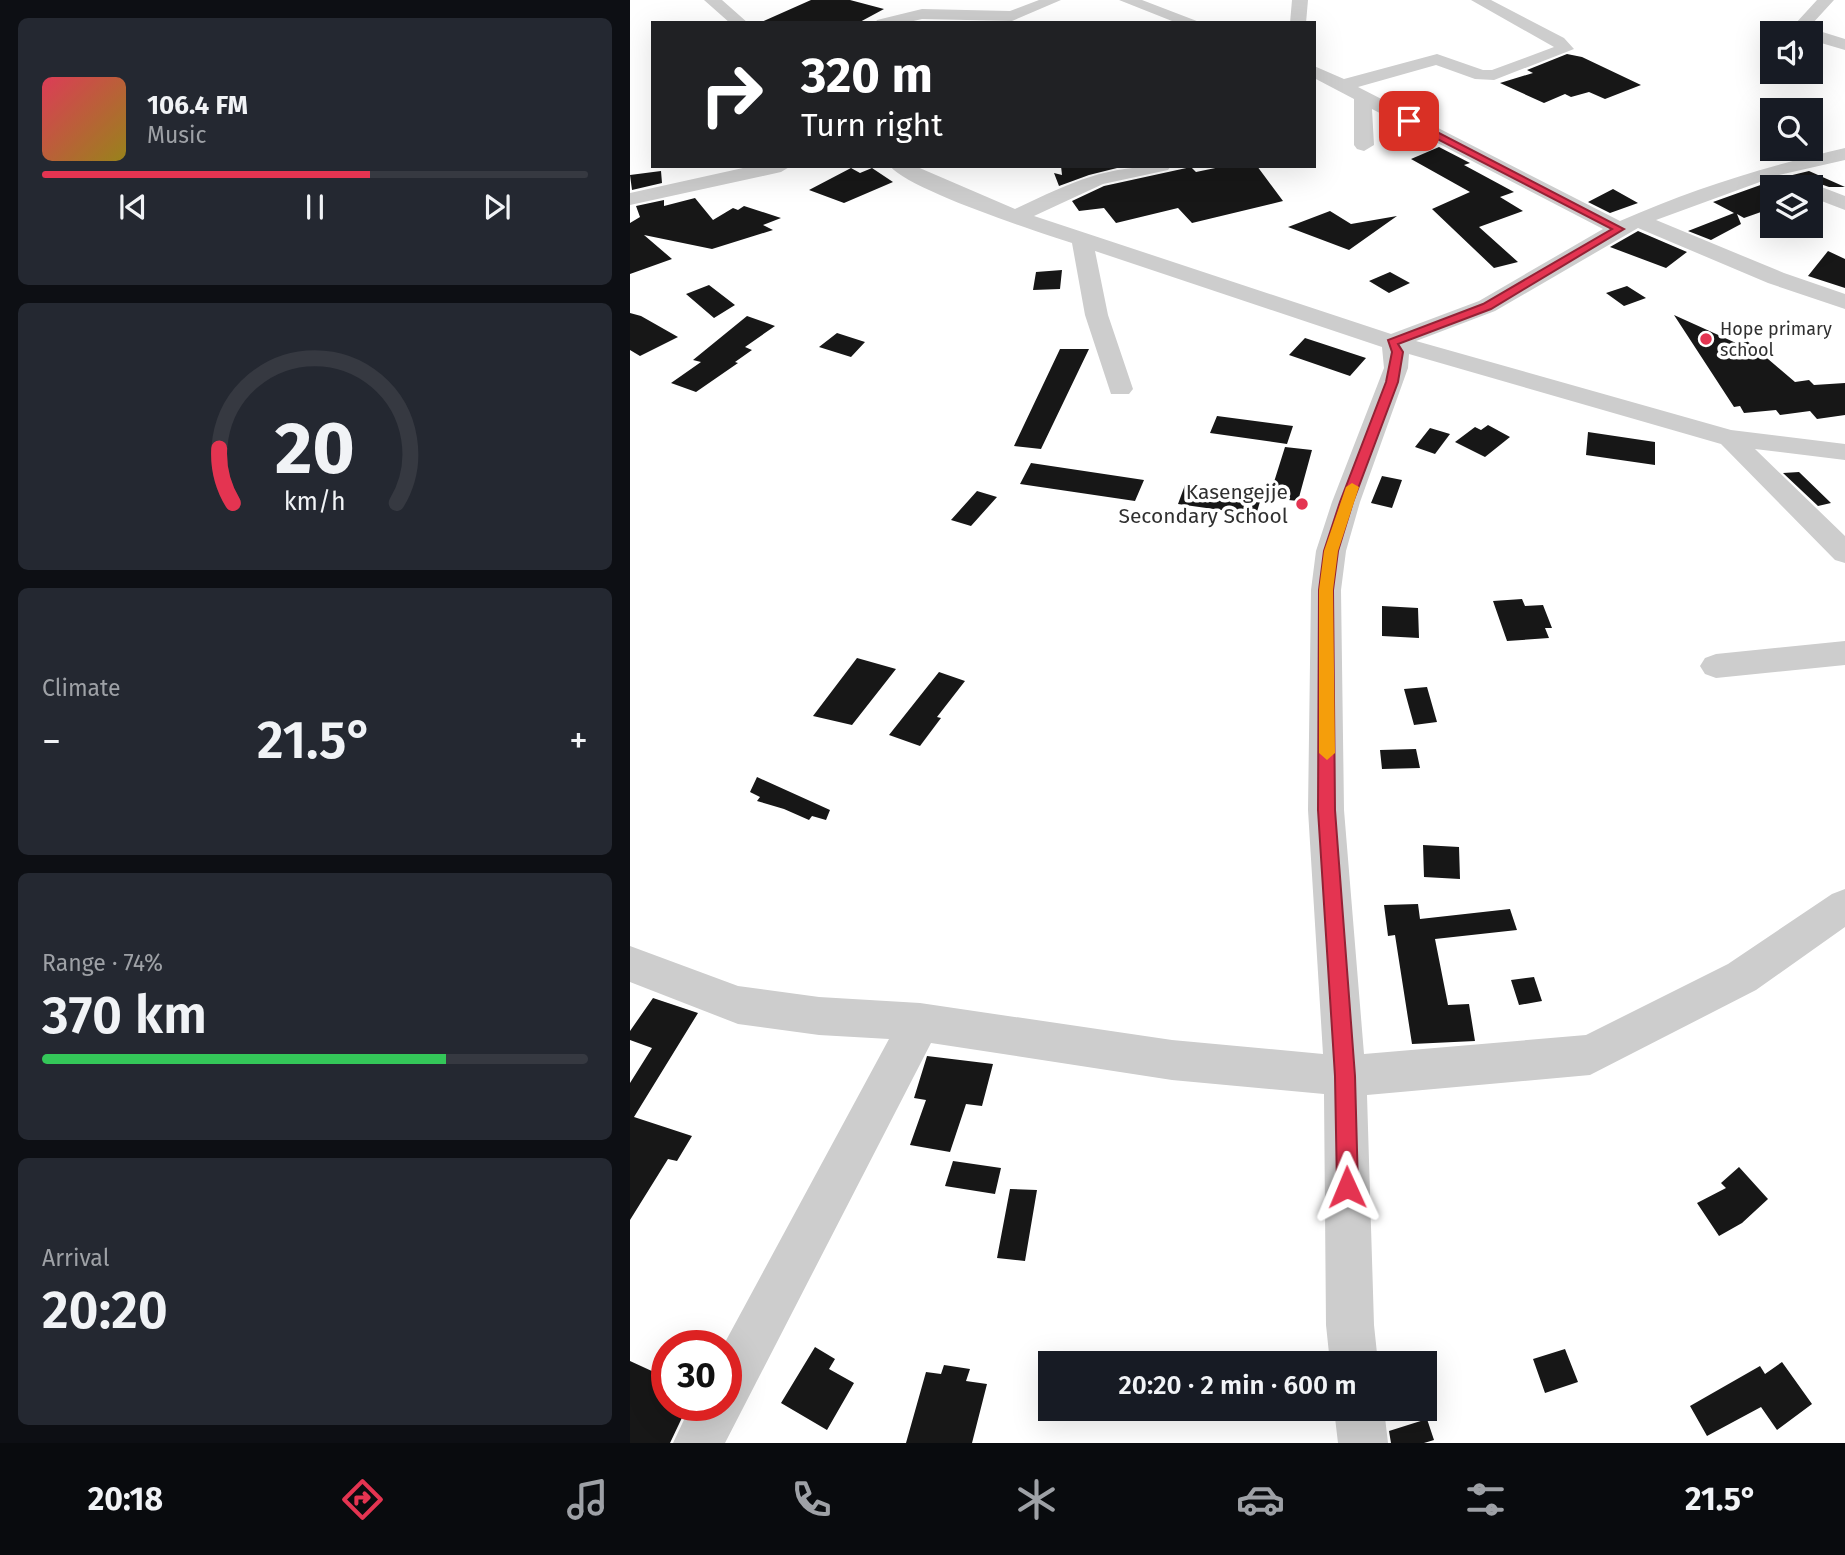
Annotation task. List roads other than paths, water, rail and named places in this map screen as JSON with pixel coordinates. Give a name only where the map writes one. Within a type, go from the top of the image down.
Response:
[{"type":"street","points":[[712,0],[738,21]]},
{"type":"street","points":[[892,21],[922,14],[1012,16],[1050,0]]},
{"type":"street","points":[[1127,0],[1165,5],[1191,21]]},
{"type":"street","points":[[1298,21],[1300,0]]},
{"type":"street","points":[[1344,85],[1437,60],[1480,75],[1494,75],[1565,49],[1479,0]]},
{"type":"street","points":[[1806,21],[1826,0]]},
{"type":"street","points":[[1823,37],[1845,45]]},
{"type":"street","points":[[1316,72],[1628,224],[1776,278],[1839,294]]},
{"type":"street","points":[[1363,97],[1364,145]]},
{"type":"street","points":[[1392,342],[1487,306],[1628,224],[1724,186],[1845,154]]},
{"type":"street","points":[[630,199],[772,168]]},
{"type":"street","points":[[904,168],[923,179],[1015,217],[1392,342],[1730,438],[1845,452]]},
{"type":"street","points":[[1015,217],[1097,179],[1151,168]]},
{"type":"street","points":[[1773,171],[1782,175]]},
{"type":"street","points":[[1823,194],[1845,204]]},
{"type":"street","points":[[1083,240],[1086,275],[1096,320],[1119,389]]},
{"type":"street","points":[[1353,1351],[1345,1076],[1326,810],[1326,590],[1331,551],[1346,502],[1396,368],[1398,352],[1392,342]]},
{"type":"street","points":[[1730,438],[1845,553]]},
{"type":"street","points":[[1716,666],[1845,653]]},
{"type":"street","points":[[630,964],[738,1005],[819,1016],[920,1021],[1171,1060],[1345,1076],[1590,1055],[1742,977],[1845,906]]},
{"type":"street","points":[[742,1360],[920,1021]]},
{"type":"street","points":[[698,1443],[710,1421]]},
{"type":"street","points":[[1360,1421],[1363,1443]]},
{"type":"place","name":"Hope primary school","points":[[1706,339]]},
{"type":"place","name":"Kasengejje Secondary School","points":[[1302,504]]}]
